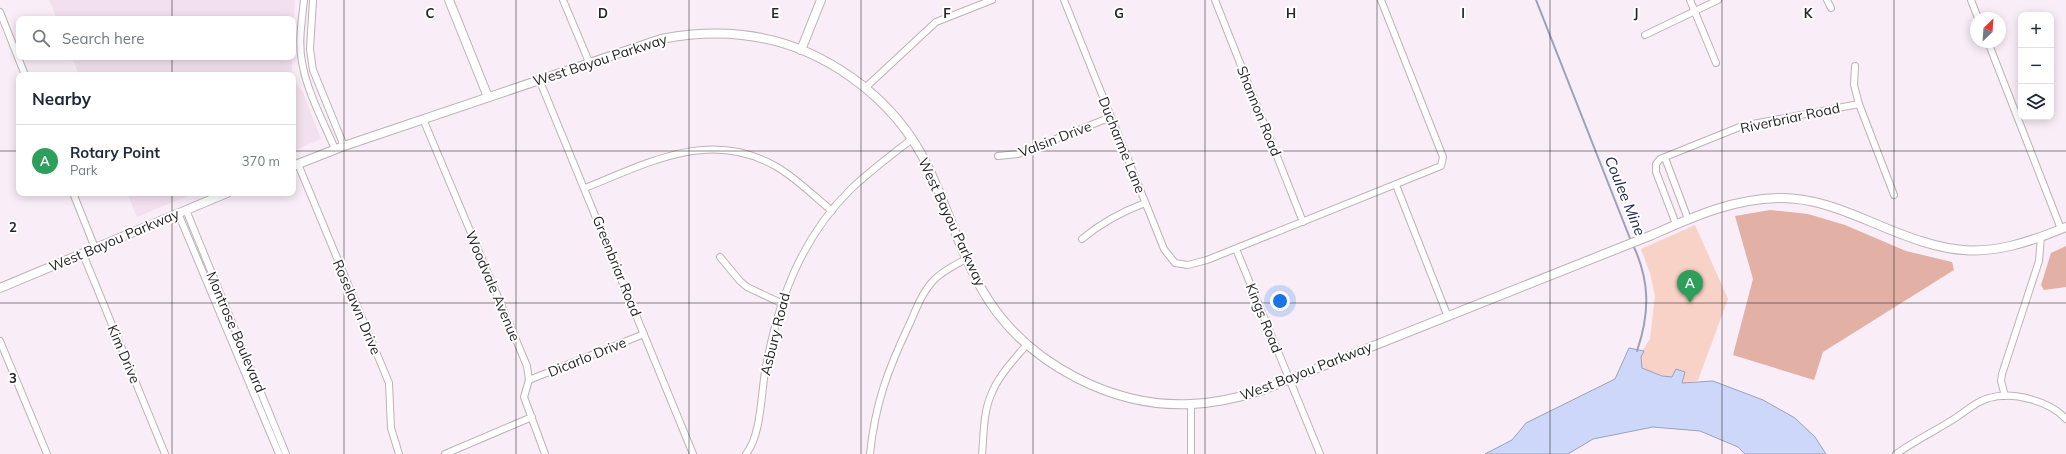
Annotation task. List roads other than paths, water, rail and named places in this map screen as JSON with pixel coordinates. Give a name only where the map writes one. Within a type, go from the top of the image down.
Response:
[{"type":"street","points":[[304,0],[300,50],[304,72],[335,149]]},
{"type":"street","points":[[313,0],[310,50],[313,70],[344,146]]},
{"type":"street","points":[[449,0],[488,97]]},
{"type":"street","points":[[563,0],[589,62]]},
{"type":"street","points":[[801,50],[821,0]]},
{"type":"street","points":[[865,88],[936,22],[992,0]]},
{"type":"street","name":"Ducharme Lane","points":[[1064,0],[1145,203],[1164,249],[1170,259],[1175,263],[1184,265],[1200,263],[1236,249]]},
{"type":"street","name":"Shannon Road","points":[[1215,0],[1303,222]]},
{"type":"street","points":[[1236,249],[1437,169],[1442,164],[1443,157],[1381,0]]},
{"type":"street","points":[[1690,0],[1716,63]]},
{"type":"street","points":[[1645,35],[1718,0]]},
{"type":"street","points":[[1827,0],[1831,8]]},
{"type":"street","points":[[1971,0],[1976,12]]},
{"type":"street","points":[[304,7],[313,8]]},
{"type":"street","points":[[0,12],[16,52]]},
{"type":"street","name":"West Bayou Parkway","points":[[296,165],[335,149],[589,62],[661,39],[704,34],[743,35],[777,42],[801,50],[838,68],[865,88],[892,114],[912,139],[928,167],[966,259],[992,306],[1027,344],[1060,368],[1106,390],[1140,399],[1191,404],[1240,397],[1290,380],[1652,235],[1688,219],[1731,204],[1779,198],[1807,200],[1845,211],[1911,239],[1952,250],[1975,251],[2017,246],[2064,228]]},
{"type":"street","points":[[1990,48],[2064,228]]},
{"type":"street","points":[[19,60],[24,72]]},
{"type":"street","points":[[1855,66],[1854,85],[1859,104],[1894,195]]},
{"type":"street","points":[[304,72],[313,70]]},
{"type":"street","name":"Greenbriar Road","points":[[540,79],[693,454]]},
{"type":"street","name":"Riverbriar Road","points":[[1676,224],[1656,172],[1656,164],[1660,160],[1742,126],[1859,104]]},
{"type":"street","name":"Valsin Drive","points":[[998,156],[1018,154],[1111,117]]},
{"type":"street","name":"Woodvale Avenue","points":[[423,119],[527,366],[529,380],[524,394],[545,454]]},
{"type":"street","name":"Asbury Road","points":[[746,454],[753,443],[756,433],[765,372],[781,303],[793,272],[804,250],[832,211],[864,177],[912,139]]},
{"type":"street","points":[[585,188],[666,156],[695,150],[726,150],[748,155],[776,167],[832,211]]},
{"type":"street","points":[[1665,158],[1688,219]]},
{"type":"street","name":"Roselawn Drive","points":[[296,165],[389,383],[391,428],[399,454]]},
{"type":"street","points":[[1396,185],[1448,317]]},
{"type":"street","points":[[74,196],[95,248]]},
{"type":"street","name":"West Bayou Parkway","points":[[0,288],[220,196]]},
{"type":"street","points":[[1082,239],[1101,223],[1145,203]]},
{"type":"street","name":"Montrose Boulevard","points":[[186,210],[286,454]]},
{"type":"street","name":"Montrose Boulevard","points":[[178,214],[279,454]]},
{"type":"street","points":[[2005,396],[2001,381],[2002,374],[2039,261],[2042,237]]},
{"type":"street","name":"Kings Road","points":[[1236,249],[1320,454]]},
{"type":"street","name":"Kim Drive","points":[[82,254],[165,454]]},
{"type":"street","points":[[720,257],[740,281],[748,287],[781,303]]},
{"type":"street","points":[[870,454],[880,395],[895,354],[921,300],[933,281],[941,274],[966,259]]},
{"type":"street","name":"Dicarlo Drive","points":[[529,380],[644,334]]},
{"type":"street","points":[[0,341],[47,454]]},
{"type":"street","points":[[982,454],[985,417],[990,396],[1001,376],[1027,344]]},
{"type":"street","points":[[1896,454],[1924,435],[1984,399],[2005,396],[2026,398],[2047,405],[2066,419]]},
{"type":"street","points":[[1191,404],[1191,454]]},
{"type":"street","points":[[445,454],[532,417]]},
{"type":"water","points":[[1629,348],[1644,351],[1641,357],[1642,368],[1662,376],[1672,377],[1676,369],[1685,372],[1682,383],[1713,381],[1763,400],[1795,418],[1815,437],[1826,454],[1745,454],[1738,447],[1700,431],[1653,427],[1593,439],[1568,454],[1485,454],[1512,440],[1526,423],[1615,379]]},
{"type":"waterway","name":"Coulee Mine","points":[[1536,0],[1631,241]]},
{"type":"waterway","name":"Coulee Mine","points":[[1633,245],[1643,271],[1646,297],[1644,323],[1637,351]]},
{"type":"place","name":"Rotary Point","points":[[1690,303]]}]
